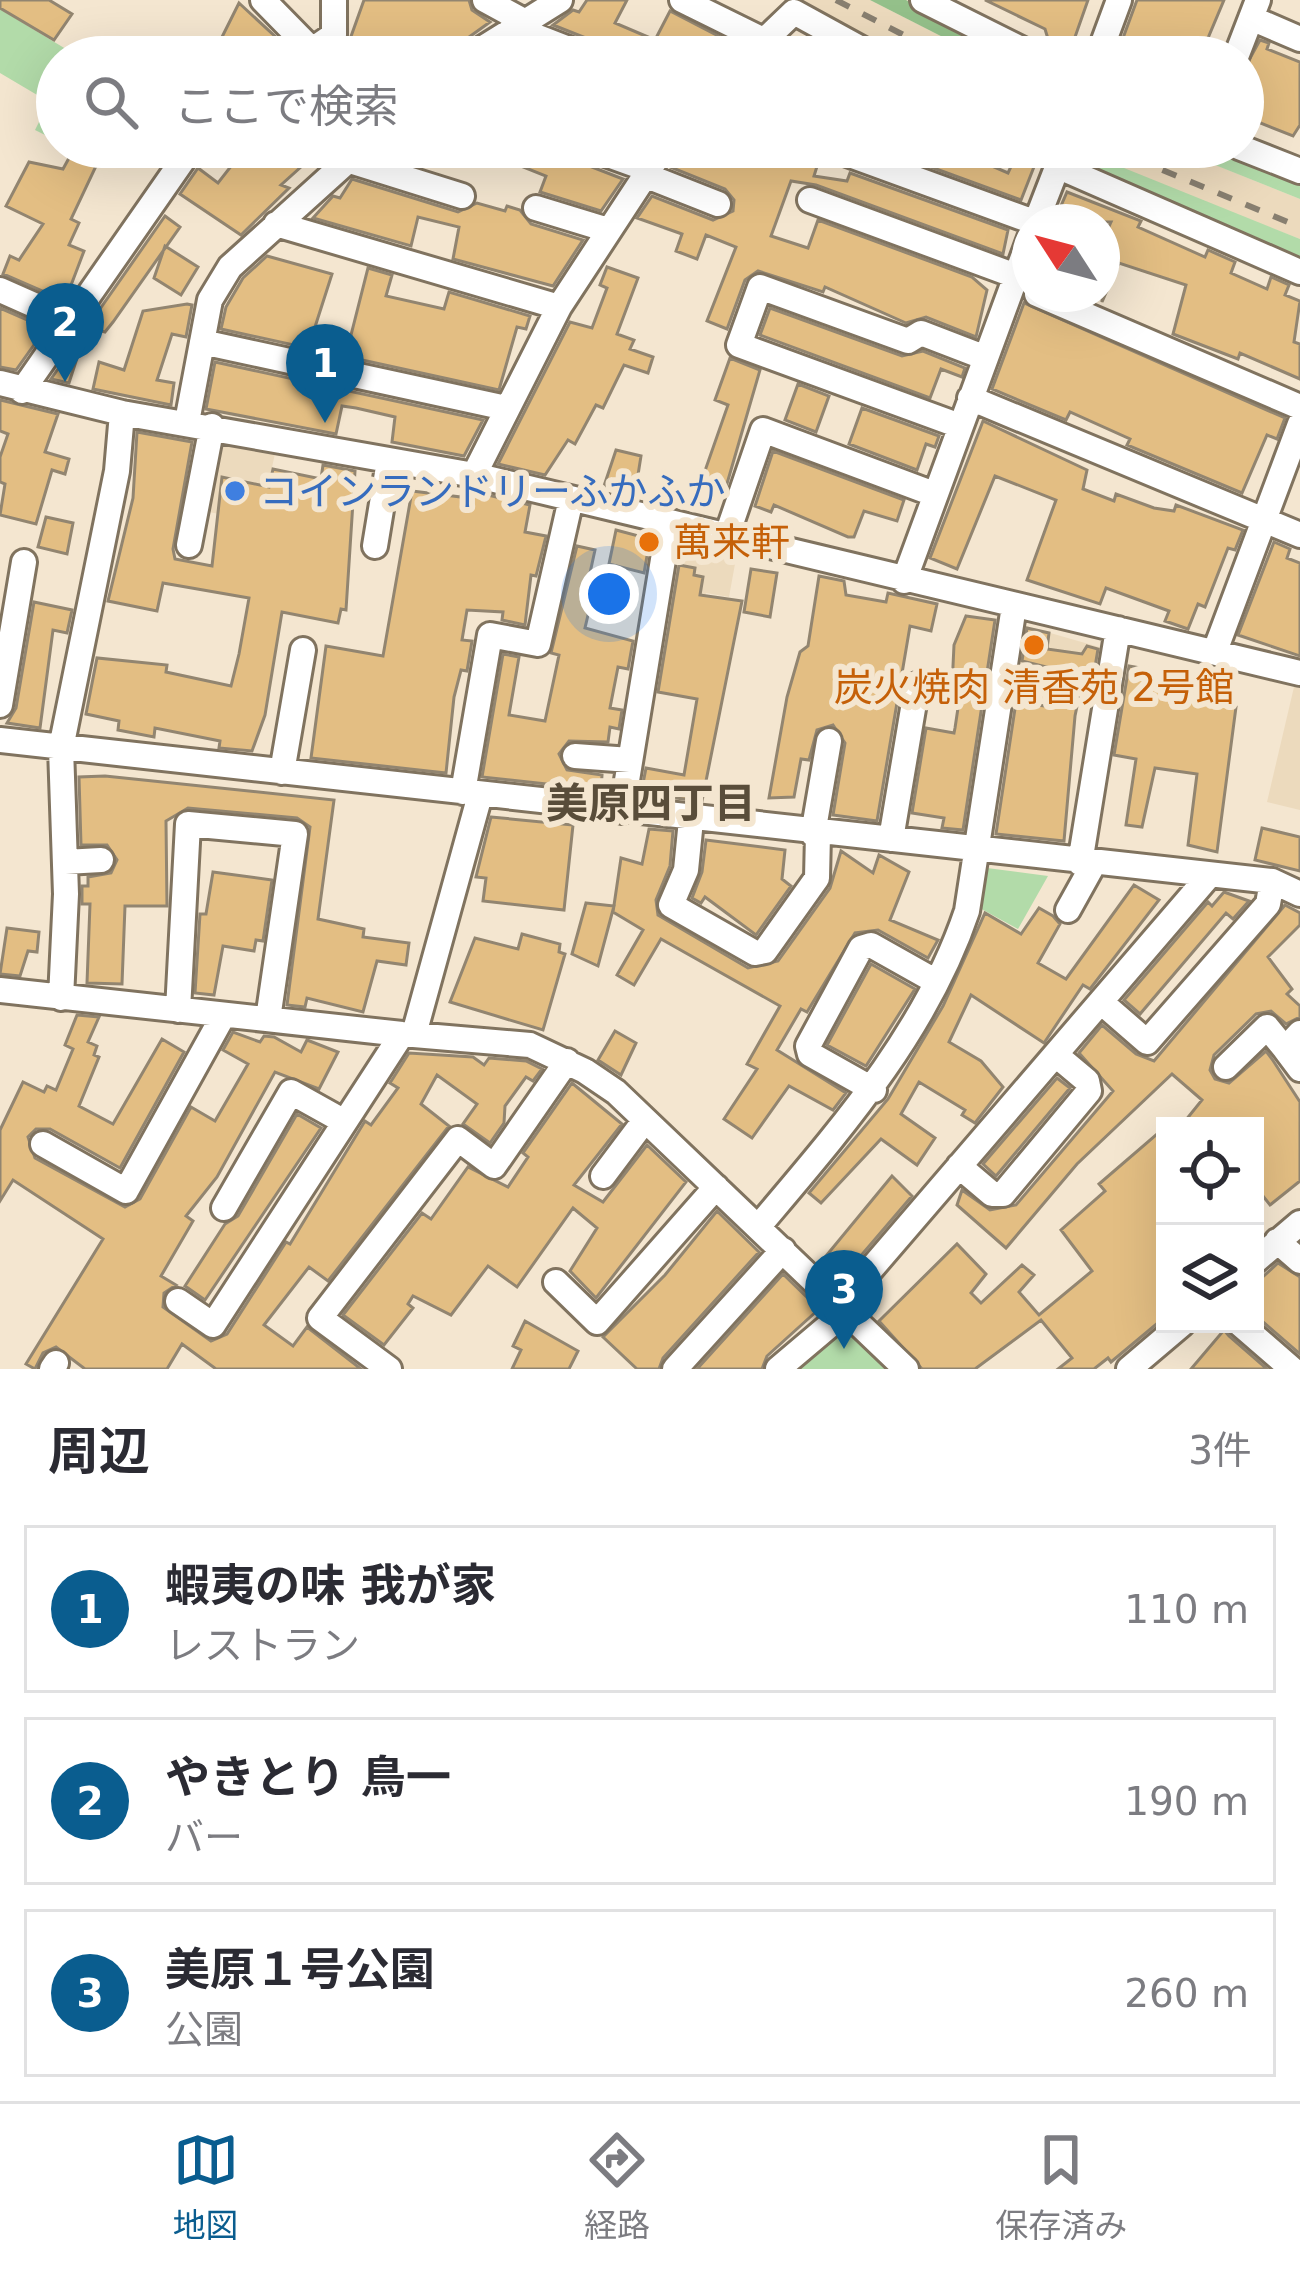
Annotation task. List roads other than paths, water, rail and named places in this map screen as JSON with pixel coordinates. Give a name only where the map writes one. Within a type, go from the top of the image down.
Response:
[{"type":"street","points":[[263,0],[292,36]]},
{"type":"street","points":[[331,36],[334,0]]},
{"type":"street","points":[[485,0],[543,36]]},
{"type":"street","points":[[500,36],[560,0]]},
{"type":"street","points":[[682,0],[736,36]]},
{"type":"street","points":[[923,0],[995,36]]},
{"type":"street","points":[[1106,36],[1120,0]]},
{"type":"street","points":[[1255,9],[1300,39]]},
{"type":"street","points":[[769,36],[794,12],[819,36]]},
{"type":"street","points":[[1264,157],[1300,171]]},
{"type":"street","points":[[177,168],[70,321],[11,387],[122,413],[474,476],[1300,673]]},
{"type":"street","points":[[189,545],[202,342],[210,300],[230,267],[339,168]]},
{"type":"street","points":[[391,168],[463,196]]},
{"type":"street","points":[[635,168],[718,204]]},
{"type":"street","points":[[474,476],[559,307],[650,168]]},
{"type":"street","points":[[886,168],[1012,214]]},
{"type":"street","points":[[1042,204],[1055,168]]},
{"type":"street","points":[[1093,168],[1300,272]]},
{"type":"street","points":[[810,200],[1012,281]]},
{"type":"street","points":[[536,208],[608,230]]},
{"type":"street","points":[[276,224],[559,307]]},
{"type":"street","points":[[960,426],[740,345],[760,286],[908,341],[921,333],[986,358]]},
{"type":"street","points":[[0,290],[70,321]]},
{"type":"street","points":[[904,580],[970,398],[1012,309]]},
{"type":"street","points":[[1083,312],[1300,407]]},
{"type":"street","points":[[202,342],[506,408]]},
{"type":"street","points":[[970,398],[1300,535]]},
{"type":"street","points":[[61,998],[65,862],[61,748],[116,471],[122,413]]},
{"type":"street","points":[[1215,651],[1300,424]]},
{"type":"street","points":[[726,538],[763,430],[934,494]]},
{"type":"street","points":[[375,546],[389,461]]},
{"type":"street","points":[[178,1301],[213,1325],[343,1120],[408,1034],[472,793],[490,635],[538,644],[571,499]]},
{"type":"street","points":[[622,811],[669,524]]},
{"type":"street","points":[[0,705],[24,562]]},
{"type":"street","points":[[758,1227],[874,1090],[935,981],[967,911],[1014,606]]},
{"type":"street","points":[[1068,910],[1087,864],[1118,629]]},
{"type":"street","points":[[282,772],[303,650]]},
{"type":"street","points":[[891,839],[917,685]]},
{"type":"street","points":[[0,740],[1207,878],[1272,881],[1300,894]]},
{"type":"street","points":[[692,820],[686,870],[671,905],[755,952],[765,951],[817,878],[816,834],[829,741]]},
{"type":"street","points":[[575,756],[630,760]]},
{"type":"street","points":[[178,1010],[188,824],[295,835],[268,1019]]},
{"type":"street","points":[[65,862],[101,860]]},
{"type":"street","points":[[778,1369],[842,1309],[1207,878]]},
{"type":"street","points":[[1101,1002],[1147,1042],[1268,904],[1272,881]]},
{"type":"street","points":[[874,1090],[810,1054],[808,1046],[861,948],[872,945],[935,981]]},
{"type":"street","points":[[0,991],[507,1040],[567,1061],[616,1092],[906,1369]]},
{"type":"street","points":[[43,1144],[126,1191],[223,1016]]},
{"type":"street","points":[[1226,1067],[1267,1027],[1295,1050]]},
{"type":"street","points":[[959,1166],[992,1194],[1003,1194],[1089,1091],[1088,1081],[1056,1054]]},
{"type":"street","points":[[388,1369],[320,1318],[458,1139],[494,1166],[567,1061]]},
{"type":"street","points":[[224,1208],[292,1092],[343,1120]]},
{"type":"street","points":[[603,1176],[645,1120]]},
{"type":"street","points":[[556,1282],[597,1322],[716,1186]]},
{"type":"street","points":[[1264,1253],[1300,1223]]},
{"type":"street","points":[[1277,1241],[1300,1261]]},
{"type":"street","points":[[675,1369],[783,1250]]},
{"type":"street","points":[[1129,1369],[1171,1333]]},
{"type":"street","points":[[1250,1333],[1292,1369]]},
{"type":"railway","points":[[836,0],[905,36]]},
{"type":"railway","points":[[1158,168],[1300,227]]},
{"type":"place","name":"やきとり 鳥一","points":[[65,382]]},
{"type":"place","name":"蝦夷の味 我が家","points":[[325,423]]},
{"type":"place","name":"コインランドリーふかふか","points":[[235,491]]},
{"type":"place","name":"萬来軒","points":[[649,542]]},
{"type":"place","name":"炭火焼肉 清香苑 2号館","points":[[1034,645]]},
{"type":"place","name":"美原１号公園","points":[[844,1349]]},
{"type":"district","name":"美原四丁目","points":[[651,803]]}]
